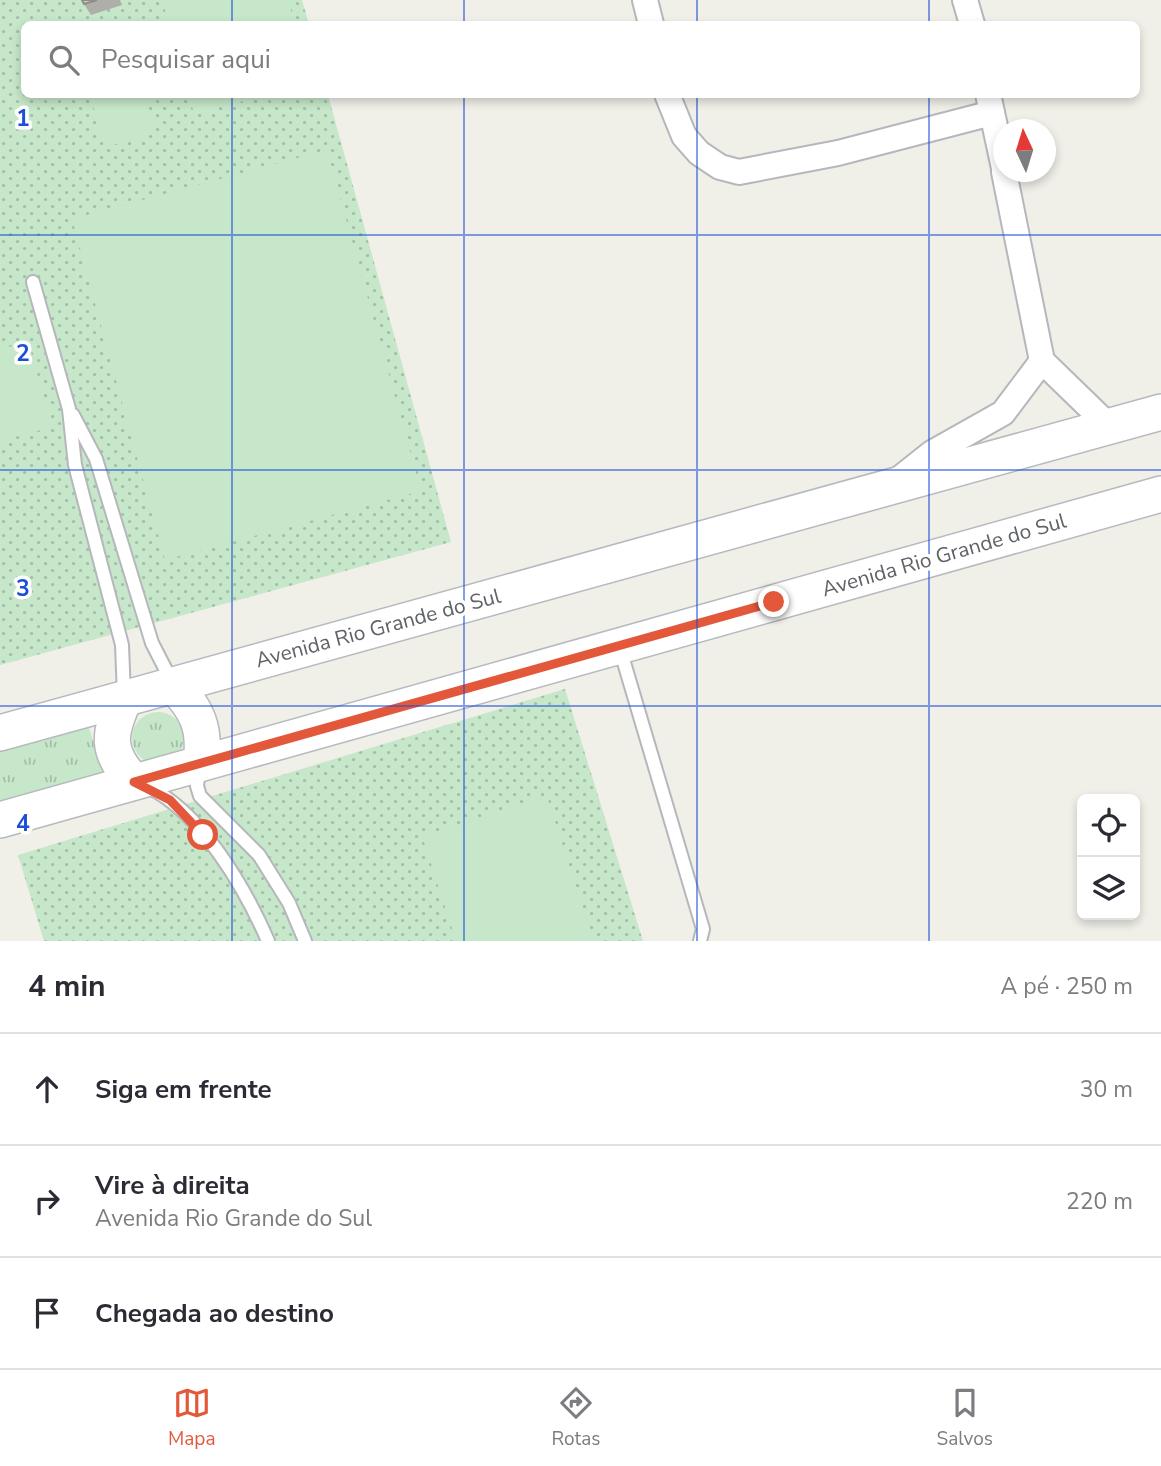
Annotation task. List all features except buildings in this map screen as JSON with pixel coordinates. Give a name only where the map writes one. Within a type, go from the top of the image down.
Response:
[{"type":"main road","name":"Avenida Rio Grande do Sul","points":[[2,731],[124,700],[1161,412]]},
{"type":"main road","name":"Avenida Rio Grande do Sul","points":[[0,820],[1161,494]]},
{"type":"main road","points":[[173,685],[187,698],[201,721],[201,762]]},
{"type":"main road","points":[[124,700],[111,735],[112,748],[134,782]]},
{"type":"street","points":[[645,0],[650,21]]},
{"type":"street","points":[[965,0],[971,21]]},
{"type":"street","points":[[668,98],[684,136],[699,153],[720,167],[739,172],[838,152],[990,104]]},
{"type":"street","points":[[1006,182],[1042,361],[1109,426]]},
{"type":"street","points":[[889,488],[932,453],[1003,413],[1042,361]]},
{"type":"lane","points":[[33,282],[69,409],[75,465],[122,645],[124,700]]},
{"type":"lane","points":[[69,409],[96,459],[152,643],[173,685]]},
{"type":"lane","points":[[620,646],[703,929],[700,941]]},
{"type":"lane","points":[[201,762],[197,786],[200,796],[259,855],[289,903],[305,941]]},
{"type":"lane","points":[[134,782],[170,800],[193,823],[234,877],[268,941]]},
{"type":"green space","points":[[0,0],[302,0],[308,21],[21,21],[21,98],[329,98],[451,542],[0,665]]},
{"type":"green space","points":[[162,0],[288,0],[294,21],[168,21]]},
{"type":"green space","points":[[91,98],[146,98],[156,133],[105,147]]},
{"type":"green space","points":[[190,98],[255,98],[194,114]]},
{"type":"green space","points":[[327,150],[421,491],[165,560],[72,219]]},
{"type":"green space","points":[[28,341],[52,427],[0,441],[0,350]]},
{"type":"green space","points":[[565,689],[643,941],[44,941],[18,855]]},
{"type":"green space","points":[[158,712],[168,714],[176,720],[182,728],[182,748],[176,756],[168,762],[158,764],[148,762],[140,756],[134,748],[132,738],[134,728],[140,720],[148,714]]},
{"type":"green space","points":[[88,725],[105,778],[0,808],[0,749]]},
{"type":"green space","points":[[547,796],[593,941],[456,941],[422,836]]},
{"type":"route","points":[[203,835],[170,800],[157,791],[134,782],[774,602]]}]
